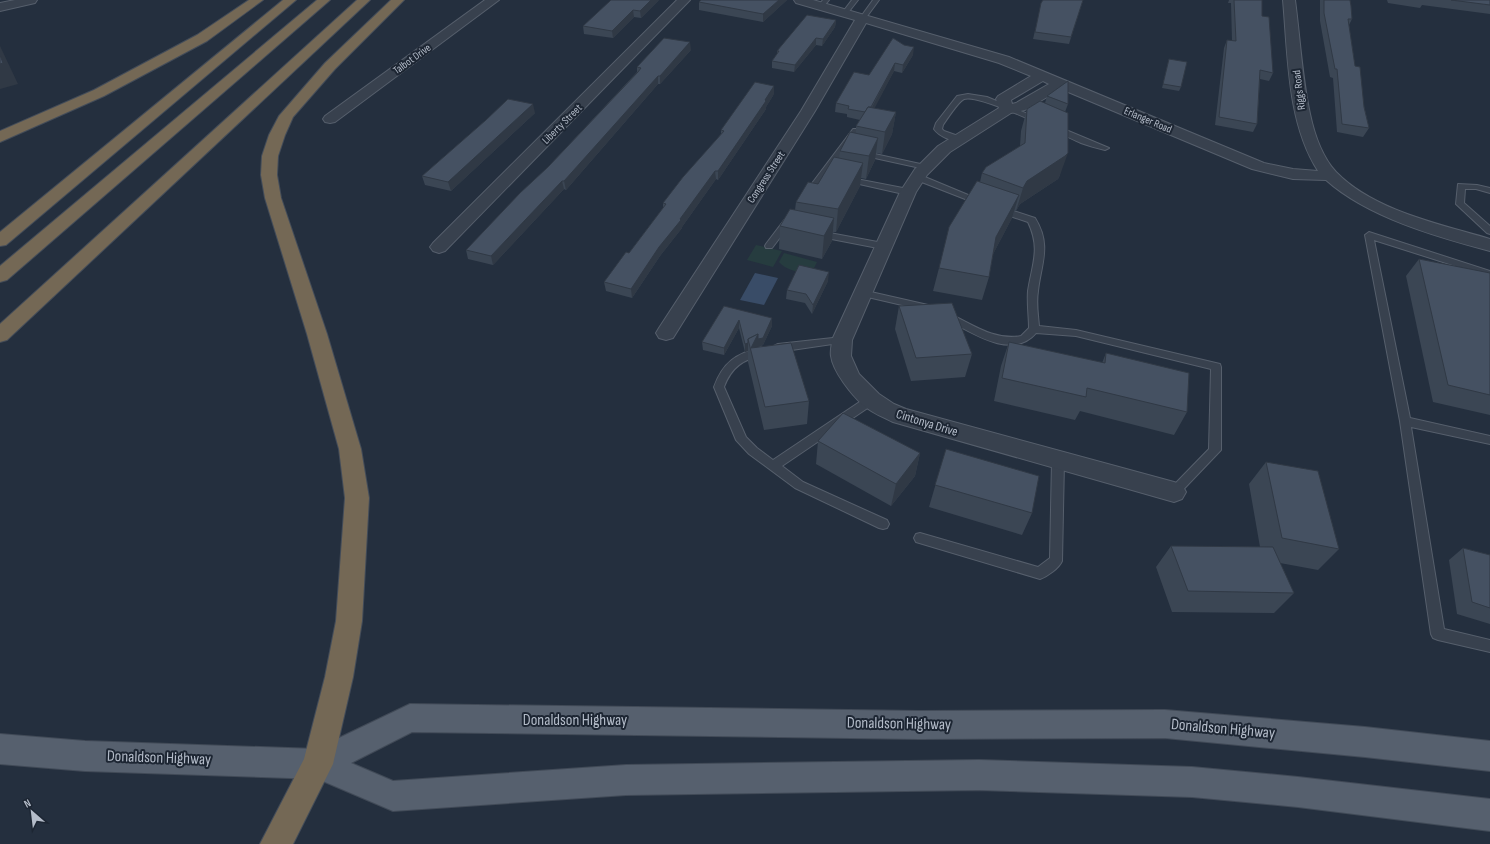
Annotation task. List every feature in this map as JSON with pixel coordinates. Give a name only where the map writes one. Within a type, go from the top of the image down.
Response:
[{"type":"highway","points":[[0,137],[99,93],[202,38],[257,0]]},
{"type":"highway","points":[[0,240],[290,0]]},
{"type":"highway","points":[[0,276],[324,0]]},
{"type":"highway","points":[[0,335],[364,0]]},
{"type":"highway","points":[[276,844],[318,764],[339,677],[349,621],[357,498],[350,449],[317,334],[273,198],[269,175],[270,156],[277,135],[286,116],[330,66],[398,0]]},
{"type":"main road","name":"Donaldson Highway","points":[[318,764],[410,718],[919,725],[1165,724],[1365,742],[1490,756]]},
{"type":"main road","name":"Donaldson Highway","points":[[0,749],[85,756],[318,764],[392,796],[626,780],[978,775],[1192,782],[1305,792],[1490,815]]},
{"type":"street","points":[[0,7],[31,0]]},
{"type":"street","name":"Talbot Drive","points":[[330,119],[493,0]]},
{"type":"street","name":"Liberty Street","points":[[439,247],[684,0]]},
{"type":"street","name":"Erlanger Road","points":[[800,0],[824,3],[845,13],[1004,60],[1258,166],[1284,174],[1297,176],[1329,175]]},
{"type":"street","name":"Riggs Road","points":[[1289,0],[1302,117],[1316,154],[1329,175]]},
{"type":"street","name":"Congress Street","points":[[666,333],[808,111],[863,18]]},
{"type":"street","points":[[1008,109],[1003,99],[1042,76]]},
{"type":"street","name":"Cintonya Drive","points":[[1061,83],[1020,107],[1008,109],[958,139],[944,149],[916,179],[883,246],[842,340],[841,356],[852,379],[871,400],[886,410],[901,416],[1058,461],[1174,492]]},
{"type":"street","points":[[1329,175],[1347,190],[1376,206],[1404,217],[1490,245]]},
{"type":"lane","points":[[845,13],[855,0]]},
{"type":"lane","points":[[863,18],[876,0]]},
{"type":"lane","points":[[958,139],[941,133],[938,129],[960,98],[968,96],[1008,109],[1059,129],[1085,142],[1105,148]]},
{"type":"lane","points":[[801,204],[831,175],[842,149],[856,131]]},
{"type":"lane","points":[[842,149],[916,179],[1032,220],[1038,231],[1041,250],[1032,301],[1034,329],[1024,339],[1004,341],[988,336],[930,309],[862,293]]},
{"type":"lane","points":[[831,175],[916,179]]},
{"type":"lane","points":[[1490,191],[1477,187],[1461,186],[1460,204],[1490,231]]},
{"type":"lane","points":[[769,246],[787,228],[792,216]]},
{"type":"lane","points":[[806,232],[883,246]]},
{"type":"lane","points":[[1490,274],[1369,235],[1405,421],[1438,634],[1490,646]]},
{"type":"lane","points":[[1034,329],[1076,333],[1216,367],[1215,450],[1174,492]]},
{"type":"lane","points":[[842,340],[776,348],[751,354],[740,360],[725,373],[719,387],[742,440],[753,451],[799,485],[883,524]]},
{"type":"lane","points":[[773,466],[871,400]]},
{"type":"lane","points":[[1405,421],[1490,440]]},
{"type":"lane","points":[[920,538],[1040,573],[1056,561],[1058,461]]},
{"type":"green space","points":[[756,245],[782,251],[773,267],[747,260]]},
{"type":"green space","points":[[784,253],[817,262],[813,270],[790,270],[779,262]]},
{"type":"water","points":[[755,273],[778,278],[764,305],[740,300]]},
{"type":"building","points":[[611,0],[651,0],[640,11],[633,10],[612,31],[583,26]]},
{"type":"building","points":[[701,0],[779,0],[763,14],[699,2]]},
{"type":"building","points":[[1043,0],[1083,0],[1071,37],[1035,32],[1041,3]]},
{"type":"building","points":[[1234,0],[1262,0],[1262,16],[1269,17],[1273,73],[1260,70],[1257,124],[1219,117],[1227,40],[1236,41]]},
{"type":"building","points":[[1324,0],[1350,0],[1352,19],[1348,19],[1355,66],[1360,67],[1364,107],[1369,128],[1342,124],[1337,69],[1335,69],[1324,13]]},
{"type":"building","points":[[1451,0],[1490,0],[1490,5]]},
{"type":"building","points":[[807,15],[836,20],[823,39],[816,38],[795,65],[772,61],[779,51],[777,51]]},
{"type":"building","points":[[664,38],[690,42],[564,181],[562,181],[491,256],[466,250],[520,193],[548,167],[638,72],[641,68],[637,67]]},
{"type":"building","points":[[893,38],[904,45],[914,47],[903,65],[895,63],[871,107],[868,107],[865,112],[848,109],[849,106],[836,103],[854,72],[869,75]]},
{"type":"building","points":[[0,55],[3,63],[0,64]]},
{"type":"building","points":[[1169,59],[1187,62],[1181,87],[1163,84]]},
{"type":"building","points":[[1068,81],[1068,104],[1047,96]]},
{"type":"building","points":[[755,82],[774,86],[765,100],[766,101],[718,171],[715,171],[680,219],[681,220],[659,247],[631,289],[604,282],[626,252],[629,253],[666,204],[663,203],[683,177],[724,131],[721,130]]},
{"type":"building","points":[[508,99],[533,104],[448,182],[422,176],[486,120]]},
{"type":"building","points":[[1040,101],[1068,113],[1068,153],[1027,181],[1023,188],[982,173],[986,167],[1025,143],[1027,109]]},
{"type":"building","points":[[868,107],[896,112],[885,132],[856,126]]},
{"type":"building","points":[[850,132],[878,138],[869,156],[840,151]]},
{"type":"building","points":[[834,157],[863,163],[838,209],[796,202],[808,182],[818,184]]},
{"type":"building","points":[[977,181],[1019,195],[996,237],[989,277],[939,268],[949,227]]},
{"type":"building","points":[[790,209],[834,218],[824,236],[780,226]]},
{"type":"building","points":[[1419,259],[1490,273],[1490,395],[1448,385]]},
{"type":"building","points":[[799,265],[829,272],[813,305],[806,294],[787,290]]},
{"type":"building","points":[[952,303],[972,354],[916,358],[899,306]]},
{"type":"building","points":[[724,306],[772,318],[763,338],[758,339],[758,334],[748,339],[748,343],[745,344],[739,320],[724,348],[702,342]]},
{"type":"building","points":[[758,334],[751,348],[791,343],[809,401],[765,407],[748,339]]},
{"type":"building","points":[[1009,342],[1105,363],[1106,353],[1189,373],[1187,412],[1087,388],[1086,397],[1002,378]]},
{"type":"building","points":[[843,413],[920,453],[896,484],[818,441]]},
{"type":"building","points":[[946,449],[1039,476],[1032,513],[935,485]]},
{"type":"building","points":[[1266,462],[1318,471],[1339,549],[1282,538]]},
{"type":"building","points":[[1171,546],[1273,547],[1294,593],[1188,591]]},
{"type":"building","points":[[1463,548],[1490,555],[1490,608],[1472,602]]}]
